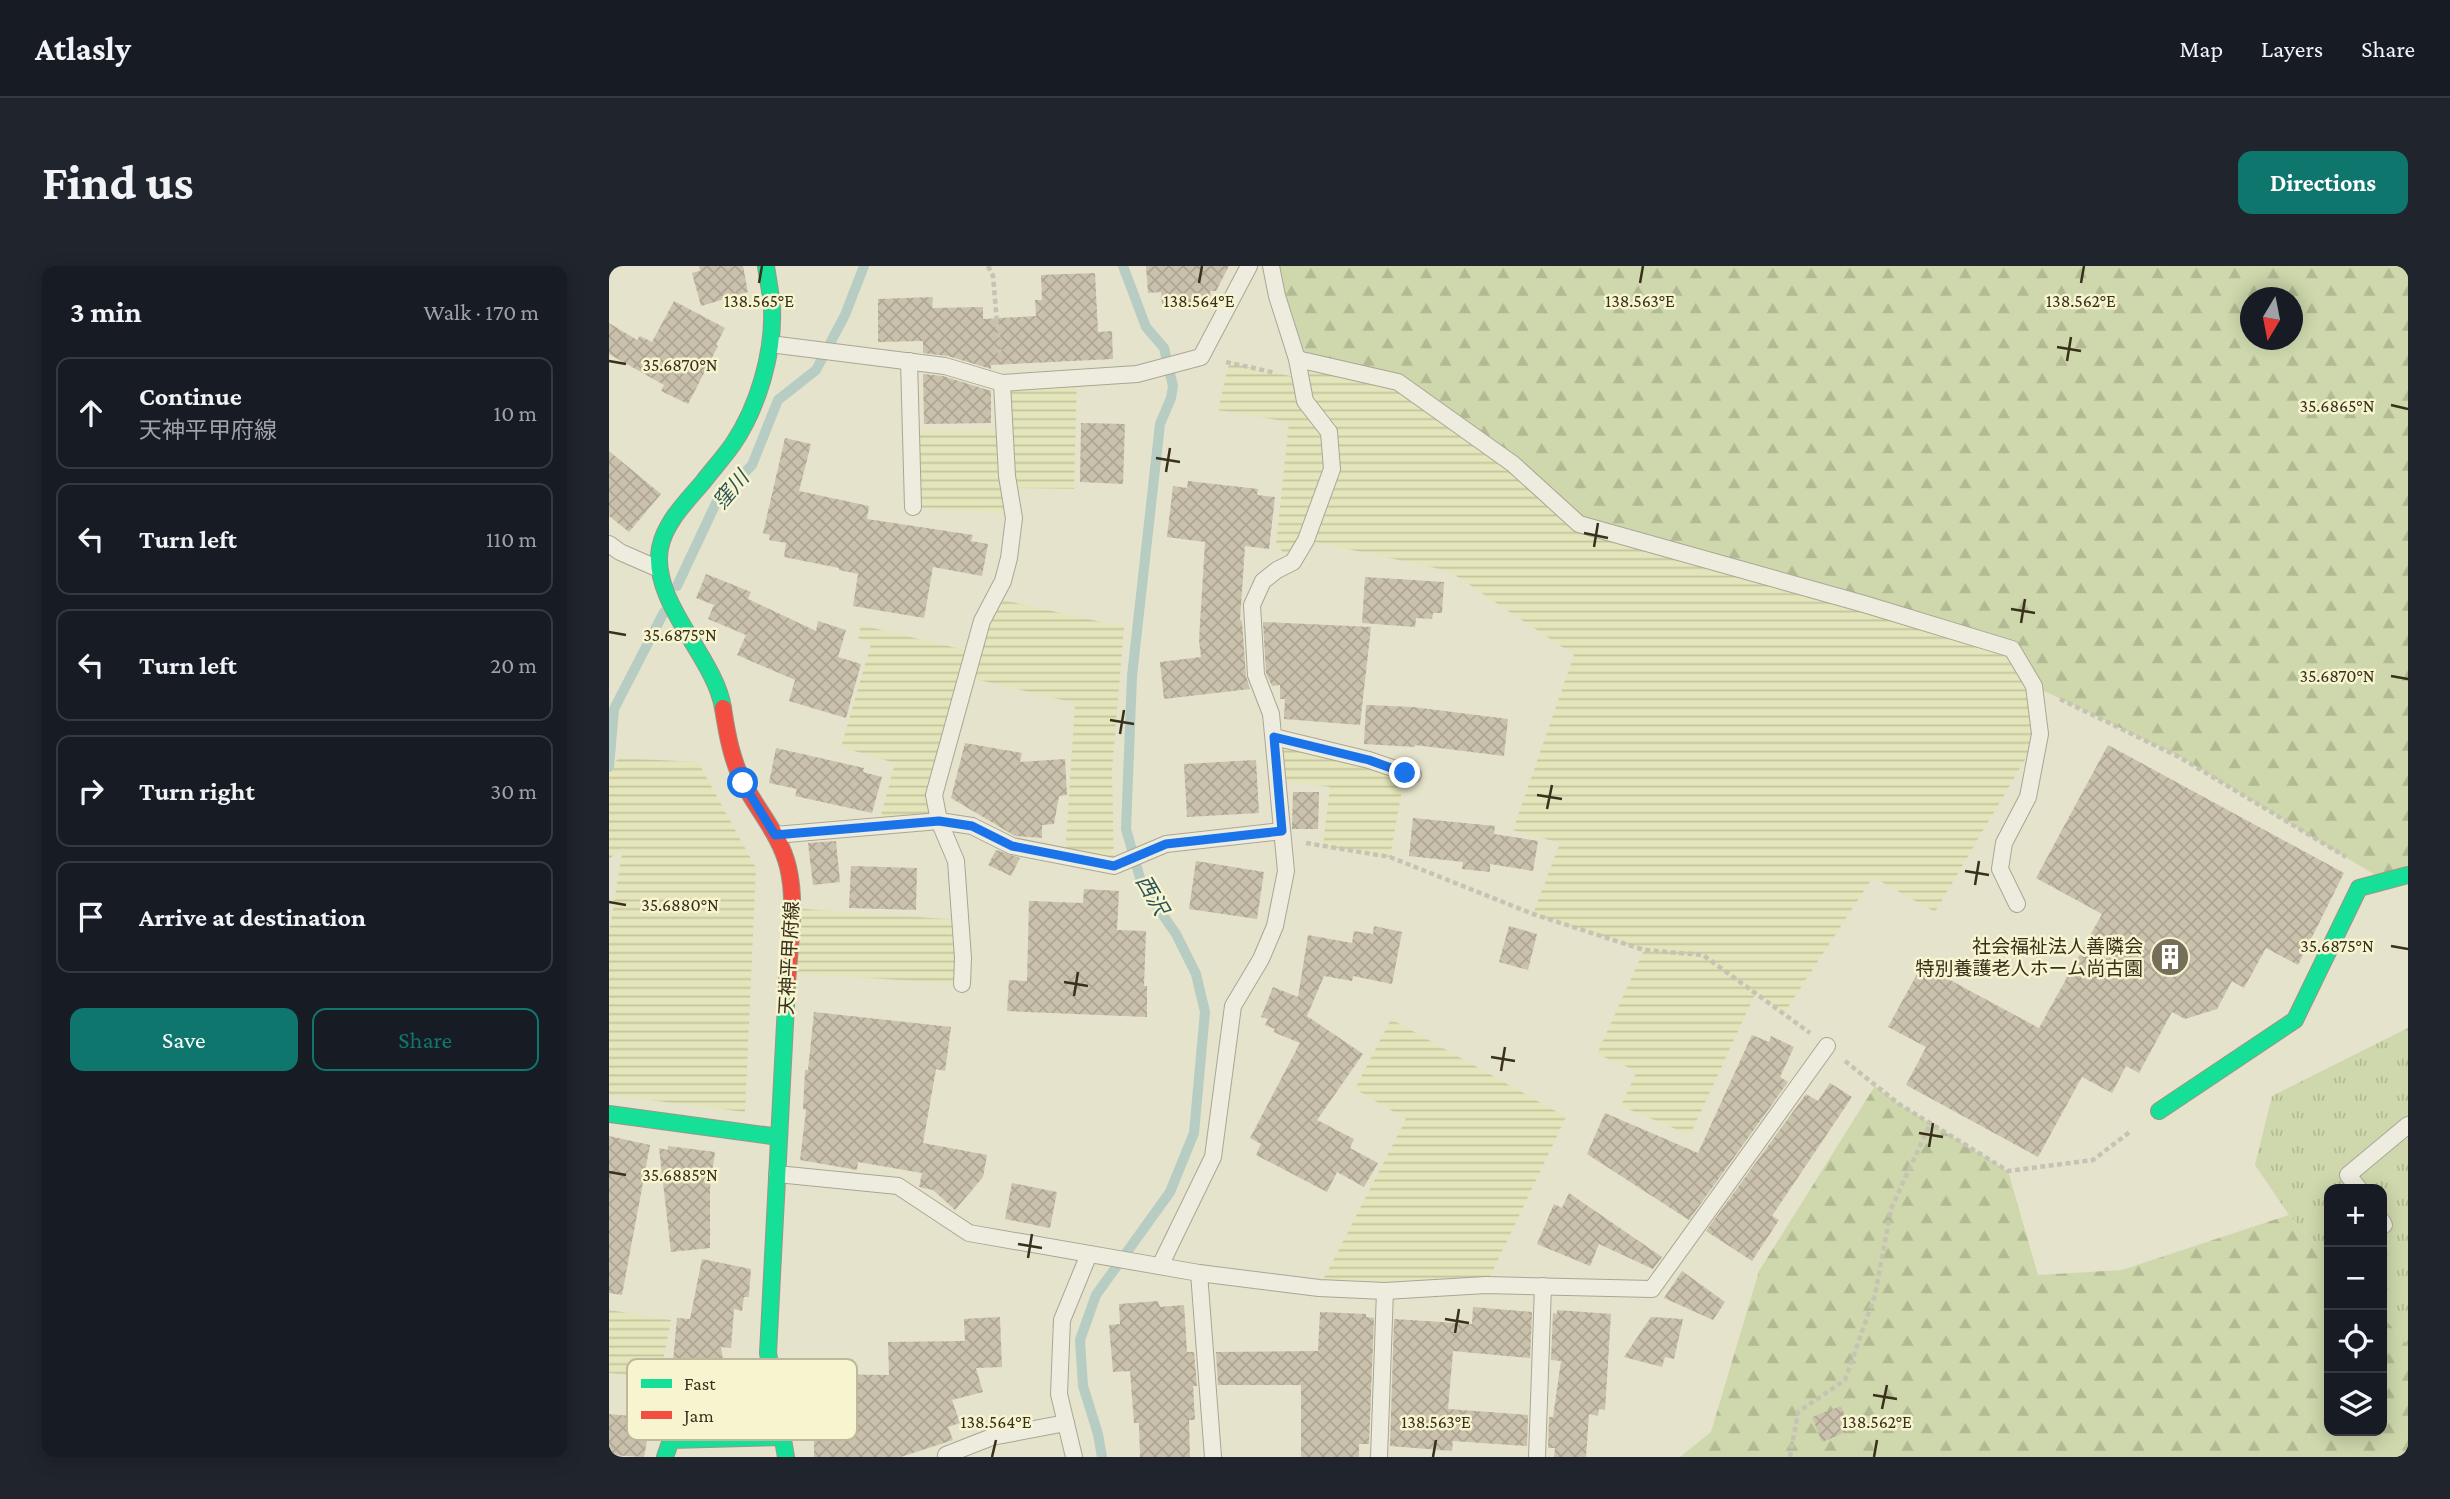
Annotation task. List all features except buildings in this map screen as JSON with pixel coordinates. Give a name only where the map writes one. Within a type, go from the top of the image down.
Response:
[{"type":"main road","name":"天神平甲府線","points":[[766,266],[772,308],[769,344],[759,387],[733,444],[668,525],[660,547],[659,569],[675,613],[713,679],[722,701],[729,744],[743,783],[775,835],[787,864],[792,895],[769,1359]]},
{"type":"main road","points":[[2159,1111],[2295,1020],[2358,888],[2408,875]]},
{"type":"main road","points":[[609,1114],[779,1138]]},
{"type":"main road","points":[[665,1457],[671,1440]]},
{"type":"lane","points":[[769,344],[945,366],[1002,383],[1137,373],[1195,358],[1249,266]]},
{"type":"lane","points":[[1152,1264],[1213,1157],[1233,1006],[1261,959],[1275,926],[1286,871],[1274,737],[1271,714],[1257,675],[1252,605],[1263,582],[1293,562],[1306,540],[1332,469],[1329,432],[1305,401],[1297,359],[1277,296],[1271,266]]},
{"type":"lane","points":[[1297,359],[1398,382],[1513,464],[1579,524],[2013,649],[2034,686],[2040,734],[2028,797],[2004,844],[2000,869],[2017,904]]},
{"type":"lane","points":[[909,361],[913,508]]},
{"type":"lane","points":[[962,984],[963,958],[956,861],[939,821],[934,795],[982,621],[1003,581],[1009,558],[1014,518],[1007,476],[1002,383]]},
{"type":"lane","points":[[609,544],[620,552],[659,569]]},
{"type":"lane","points":[[1274,737],[1369,760],[1413,775]]},
{"type":"lane","points":[[775,835],[939,821],[972,826],[1012,846],[1114,866],[1166,844],[1282,835]]},
{"type":"lane","points":[[777,1174],[898,1186],[969,1233],[1199,1273],[1318,1288],[1385,1291],[1486,1285],[1652,1289],[1827,1046]]},
{"type":"lane","points":[[2354,1184],[2348,1175],[2408,1125]]},
{"type":"lane","points":[[1074,1457],[1059,1394],[1062,1320],[1093,1255]]},
{"type":"lane","points":[[1199,1273],[1213,1457]]},
{"type":"lane","points":[[1537,1457],[1543,1286]]},
{"type":"lane","points":[[1379,1457],[1385,1291]]},
{"type":"lane","points":[[946,1455],[992,1437],[1066,1423]]},
{"type":"path","points":[[988,266],[993,276],[1002,383]]},
{"type":"path","points":[[1195,358],[1300,378]]},
{"type":"path","points":[[2034,686],[2182,758],[2385,881]]},
{"type":"path","points":[[1282,835],[1390,857],[1533,914],[1644,950],[1703,955],[1827,1046],[1899,1104],[2008,1171],[2093,1160],[2159,1111]]},
{"type":"path","points":[[1790,1457],[1798,1412],[1845,1380],[1875,1294],[1891,1209],[1930,1124]]},
{"type":"green space","points":[[1271,266],[2408,266],[2408,875],[2385,881],[2182,758],[2034,686],[2012,649],[1579,524],[1398,382],[1297,359]]},
{"type":"green space","points":[[1297,359],[1398,382],[2012,649],[2034,686],[2040,734],[1935,912],[1873,877],[1784,1013],[1756,992],[1690,1135],[1621,1106],[1637,1071],[1597,1054],[1644,950],[1533,914],[1560,843],[1513,830],[1574,655],[1449,571],[1306,540],[1293,562],[1276,545],[1289,422],[1218,410],[1229,363],[1300,378]]},
{"type":"green space","points":[[1077,378],[1074,489],[1010,488],[1014,514],[913,507],[911,430],[1004,430],[1002,383]]},
{"type":"green space","points":[[994,598],[1124,627],[1112,771],[1114,866],[1065,857],[1075,703],[967,677],[934,795],[939,821],[878,827],[895,763],[841,747],[871,644],[858,638],[861,625],[973,652]]},
{"type":"green space","points":[[1274,737],[1405,773],[1390,857],[1323,846],[1330,787],[1278,780]]},
{"type":"green space","points":[[619,758],[698,762],[756,868],[745,1112],[609,1095],[609,933],[623,848],[609,859],[609,768]]},
{"type":"green space","points":[[792,908],[960,920],[962,984],[788,973]]},
{"type":"green space","points":[[1391,1019],[1566,1117],[1486,1285],[1319,1288],[1406,1119],[1355,1089]]},
{"type":"green space","points":[[2408,1028],[2408,1345],[2387,1322],[2387,1184],[2324,1184],[2324,1254],[2289,1215],[2255,1165],[2272,1096]]},
{"type":"green space","points":[[1875,1086],[1899,1104],[2008,1171],[2038,1275],[2122,1270],[2289,1215],[2324,1254],[2324,1436],[2387,1436],[2387,1322],[2408,1345],[2408,1457],[1680,1457],[1711,1432],[1759,1271]]},
{"type":"green space","points":[[609,1310],[671,1320],[663,1359],[627,1359],[627,1375],[609,1373]]},
{"type":"waterway","name":"窪川","points":[[677,586],[717,501],[752,465],[778,400],[816,370],[845,315],[864,266]]},
{"type":"waterway","name":"西沢","points":[[1102,1457],[1083,1386],[1080,1340],[1096,1295],[1170,1192],[1194,1133],[1205,1012],[1196,974],[1176,934],[1142,885],[1126,829],[1132,676],[1160,424],[1173,386],[1164,348],[1146,327],[1123,266]]},
{"type":"waterway","name":"窪川","points":[[609,767],[614,709],[664,612]]},
{"type":"traffic: fast","points":[[723,708],[718,689],[664,589],[660,548],[677,512],[733,444],[757,397],[767,361],[772,325],[772,303],[766,266]]},
{"type":"traffic: fast","points":[[2159,1111],[2295,1020],[2359,888],[2408,875]]},
{"type":"traffic: fast","points":[[769,1359],[787,985]]},
{"type":"traffic: fast","points":[[609,1114],[779,1137]]},
{"type":"traffic: fast","points":[[665,1457],[671,1440]]},
{"type":"traffic: fast","points":[[783,1440],[786,1457]]},
{"type":"traffic: jam","points":[[723,708],[740,777],[775,835],[788,867],[792,911],[787,985]]},
{"type":"place","name":"社会福祉法人善隣会 特別養護老人ホーム尚古園","points":[[2170,957]]},
{"type":"route","points":[[743,783],[775,835],[939,821],[972,826],[1012,846],[1114,866],[1166,844],[1282,831],[1274,737],[1369,760],[1405,773]]}]
